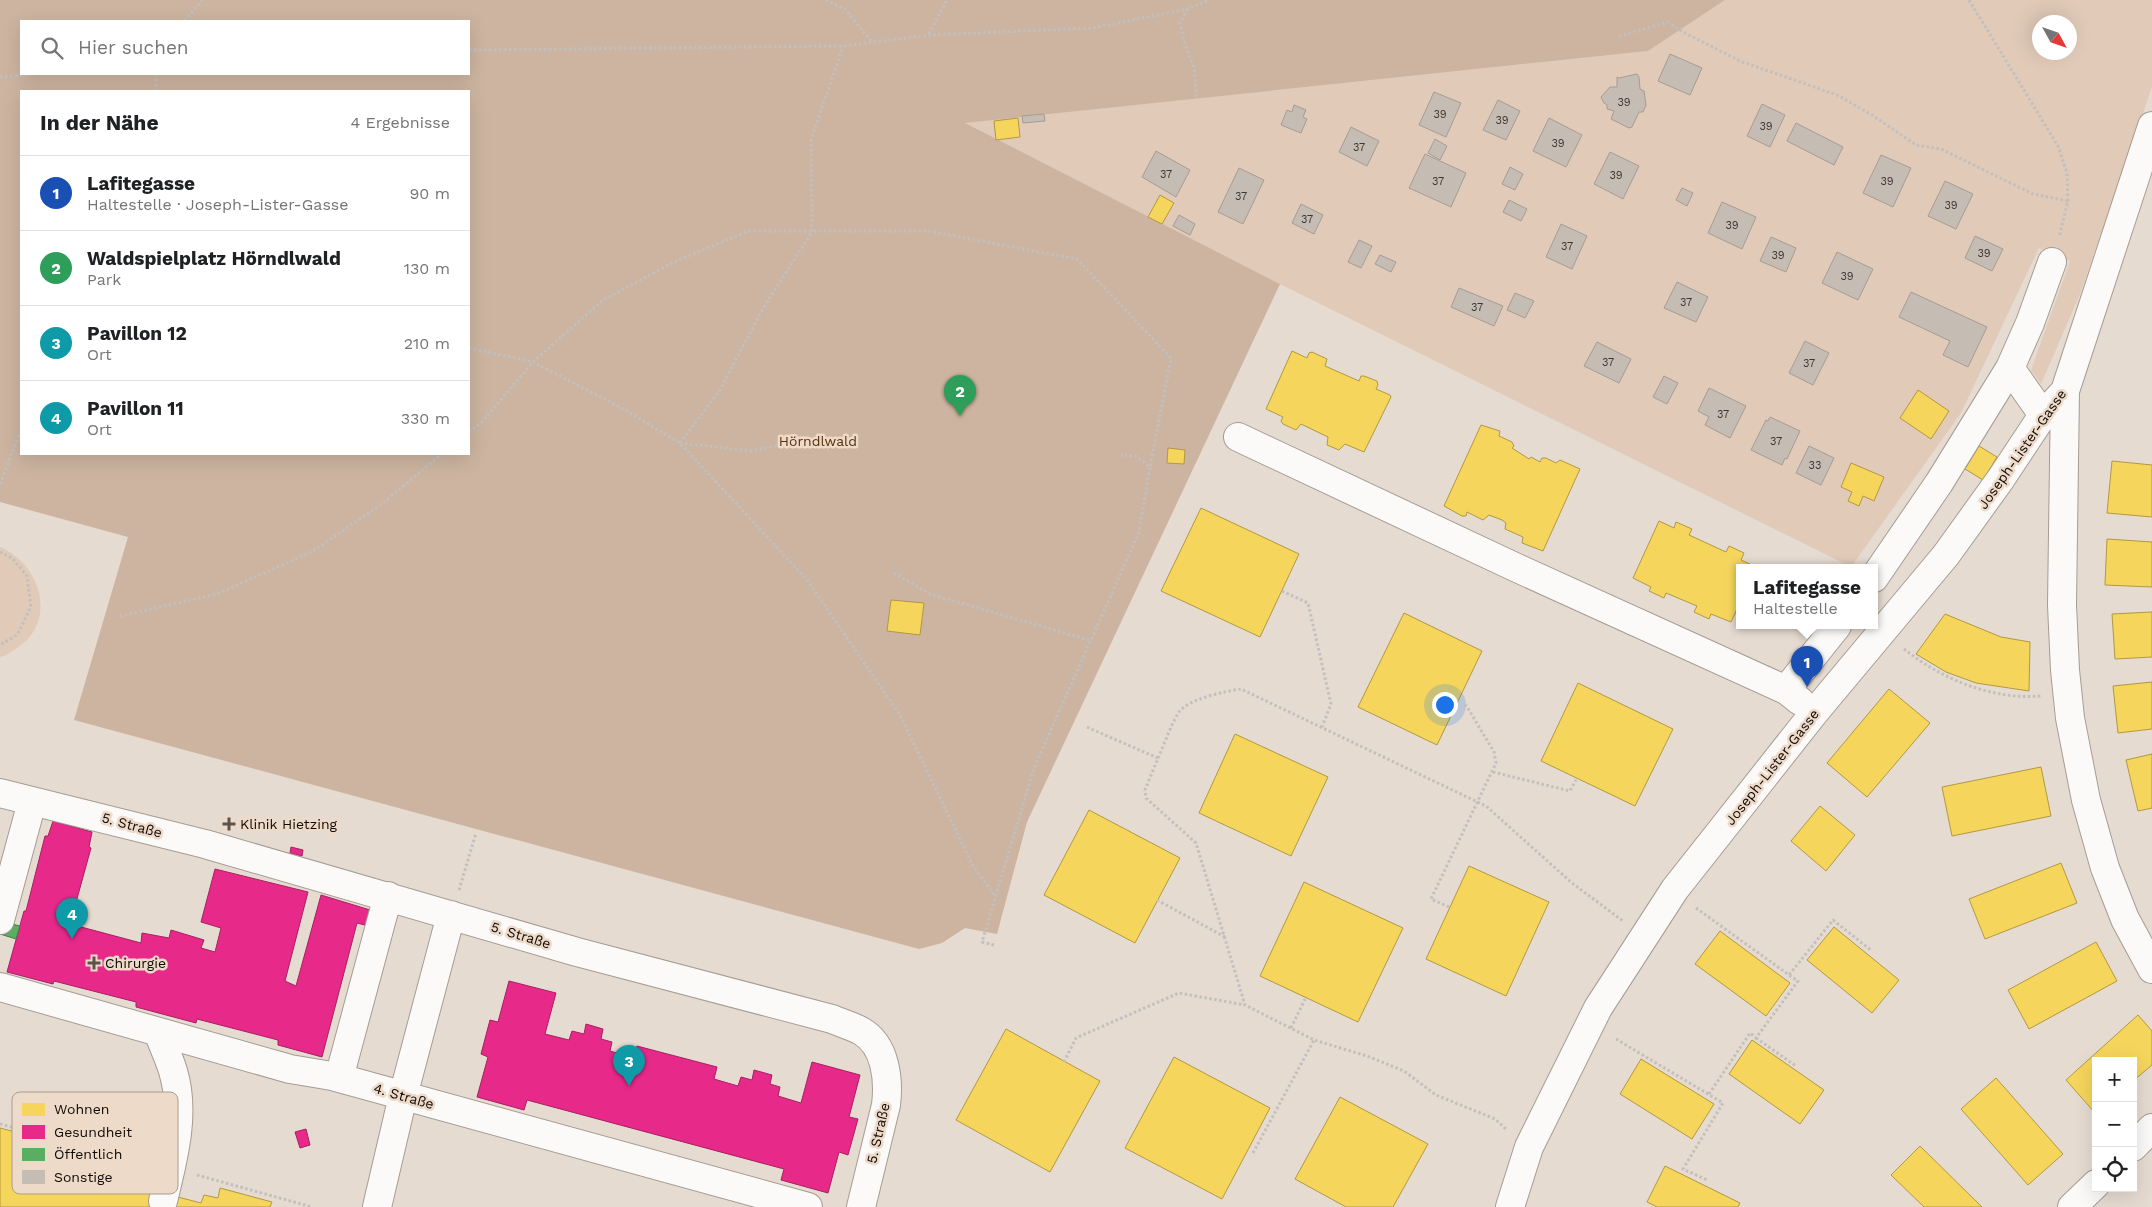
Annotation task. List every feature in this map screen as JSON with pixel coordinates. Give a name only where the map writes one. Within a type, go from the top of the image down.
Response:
[{"type":"street","name":"Joseph-Lister-Gasse","points":[[1510,1207],[1529,1147],[1598,1008],[1675,889],[1814,713],[1946,555],[2000,480],[2043,415],[2065,391],[2152,126]]},
{"type":"street","points":[[1878,572],[1939,483],[2010,368],[2030,323],[2052,262]]},
{"type":"street","points":[[2010,368],[2043,415]]},
{"type":"street","points":[[2065,391],[2062,605],[2068,694],[2086,800],[2105,868],[2125,919],[2152,969]]},
{"type":"street","points":[[1238,437],[1517,568],[1786,690],[1814,713]]},
{"type":"street","points":[[1786,690],[1835,629]]},
{"type":"street","name":"5. Straße","points":[[0,793],[32,802],[99,816],[205,844],[577,952],[832,1019],[862,1031],[870,1038],[881,1056],[887,1077],[887,1092],[886,1105],[861,1207]]},
{"type":"street","points":[[0,920],[32,802]]},
{"type":"street","points":[[339,1078],[388,896]]},
{"type":"street","points":[[377,1207],[403,1096],[451,914]]},
{"type":"street","name":"4. Straße","points":[[0,987],[290,1069],[339,1078],[808,1207]]},
{"type":"street","points":[[158,1032],[174,1072],[177,1092]]},
{"type":"street","points":[[2137,1143],[2152,1128]]},
{"type":"street","points":[[2072,1207],[2092,1188]]},
{"type":"street","points":[[163,1201],[164,1194]]},
{"type":"path","points":[[186,20],[202,0]]},
{"type":"path","points":[[826,0],[845,9],[872,42]]},
{"type":"path","points":[[929,35],[947,0]]},
{"type":"path","points":[[470,50],[843,46],[929,35],[1092,28],[1188,9],[1209,0]]},
{"type":"path","points":[[1969,0],[2058,146],[2067,173],[2068,202],[2052,262]]},
{"type":"path","points":[[1188,9],[1180,22],[1184,41],[1194,68],[1197,99]]},
{"type":"path","points":[[1619,36],[1668,22],[1683,32],[1740,61],[1837,95],[1872,115],[1916,145],[1940,150],[2032,194],[2068,202]]},
{"type":"path","points":[[680,443],[720,390],[762,310],[812,232],[811,140],[843,46]]},
{"type":"path","points":[[0,78],[26,75]]},
{"type":"path","points":[[156,75],[156,90]]},
{"type":"path","points":[[470,431],[483,421],[533,362],[603,300],[672,263],[748,231],[928,232],[1077,259],[1171,358],[1139,532],[1034,768],[982,942],[994,945]]},
{"type":"path","points":[[470,348],[533,362],[618,406],[680,443],[808,581],[900,715],[973,866],[996,897]]},
{"type":"path","points":[[0,484],[20,433]]},
{"type":"path","points":[[680,443],[750,451],[791,443]]},
{"type":"path","points":[[120,616],[217,594],[314,551],[383,503],[441,455]]},
{"type":"path","points":[[1121,455],[1136,456],[1150,467]]},
{"type":"path","points":[[0,552],[12,558],[27,576],[31,607],[17,635],[0,645]]},
{"type":"path","points":[[894,573],[930,594],[1090,640]]},
{"type":"path","points":[[1282,591],[1308,604],[1331,704],[1322,727]]},
{"type":"path","points":[[1897,644],[1924,665],[1958,682],[1979,689],[2028,697],[2068,694]]},
{"type":"path","points":[[1245,1005],[1196,843],[1146,798],[1145,790],[1180,710],[1191,703],[1227,691],[1241,689],[1486,806],[1572,883],[1643,937]]},
{"type":"path","points":[[1449,907],[1431,899],[1496,763],[1494,752],[1466,705]]},
{"type":"path","points":[[1087,727],[1158,758]]},
{"type":"path","points":[[1493,772],[1570,792],[1576,780]]},
{"type":"path","points":[[451,914],[476,834]]},
{"type":"path","points":[[1157,900],[1225,938]]},
{"type":"path","points":[[1695,908],[1798,981],[1756,1038]]},
{"type":"path","points":[[1789,974],[1833,920],[1872,951]]},
{"type":"path","points":[[1064,1062],[1076,1038],[1178,993],[1245,1005],[1314,1040],[1367,1056],[1404,1071],[1436,1096],[1495,1119],[1529,1147]]},
{"type":"path","points":[[1291,1028],[1305,999]]},
{"type":"path","points":[[1709,1094],[1750,1033],[1796,1066]]},
{"type":"path","points":[[1616,1039],[1723,1103],[1683,1169],[1707,1180]]},
{"type":"path","points":[[1253,1153],[1314,1040]]},
{"type":"shaded area","points":[[1725,0],[2152,0],[2152,87],[2080,294],[2041,384],[2031,370],[2070,261],[2039,248],[1961,413],[1853,564],[1845,564],[1280,284],[964,123],[1648,51]]},
{"type":"shaded area","points":[[0,547],[14,555],[26,566],[39,594],[40,609],[37,624],[30,637],[13,651],[0,657]]},
{"type":"green space","name":"Hörndlwald","points":[[0,0],[1725,0],[1648,51],[965,123],[1280,284],[1027,822],[997,934],[965,928],[942,943],[919,949],[74,720],[128,537],[0,502]]},
{"type":"building: Wohnen","points":[[1018,118],[1020,137],[996,140],[994,121]]},
{"type":"building: Wohnen","points":[[1160,195],[1174,203],[1162,224],[1148,217]]},
{"type":"building: Wohnen","points":[[1292,351],[1307,358],[1309,353],[1312,352],[1327,359],[1325,366],[1359,381],[1361,376],[1364,376],[1377,381],[1376,389],[1390,395],[1391,397],[1364,452],[1345,444],[1339,450],[1327,445],[1328,437],[1301,424],[1296,430],[1283,424],[1281,421],[1283,417],[1266,409]]},
{"type":"building: Wohnen","points":[[1918,390],[1949,411],[1931,439],[1900,418]]},
{"type":"building: Wohnen","points":[[1481,425],[1500,431],[1499,436],[1512,442],[1514,446],[1512,448],[1529,459],[1531,457],[1540,462],[1542,458],[1546,458],[1556,463],[1560,460],[1580,469],[1543,551],[1522,543],[1523,537],[1505,529],[1506,523],[1502,520],[1489,515],[1483,520],[1467,512],[1466,516],[1462,516],[1444,506]]},
{"type":"building: Wohnen","points":[[1979,446],[1997,457],[1983,480],[1965,469]]},
{"type":"building: Wohnen","points":[[1168,448],[1185,450],[1184,464],[1167,463]]},
{"type":"building: Wohnen","points":[[2112,461],[2152,465],[2152,517],[2107,513]]},
{"type":"building: Wohnen","points":[[1851,463],[1884,477],[1874,501],[1863,496],[1859,506],[1848,501],[1852,492],[1841,487]]},
{"type":"building: Wohnen","points":[[1201,508],[1299,554],[1260,637],[1161,591]]},
{"type":"building: Wohnen","points":[[1659,521],[1674,528],[1676,522],[1692,529],[1689,535],[1726,552],[1729,546],[1744,553],[1741,560],[1750,564],[1736,564],[1736,611],[1731,622],[1711,614],[1709,619],[1694,612],[1697,606],[1666,593],[1664,598],[1649,591],[1651,587],[1633,578]]},
{"type":"building: Wohnen","points":[[2107,539],[2152,542],[2152,587],[2105,585]]},
{"type":"building: Wohnen","points":[[891,600],[924,603],[920,635],[887,631]]},
{"type":"building: Wohnen","points":[[2152,612],[2152,657],[2115,659],[2112,614]]},
{"type":"building: Wohnen","points":[[1404,613],[1482,651],[1437,745],[1358,707]]},
{"type":"building: Wohnen","points":[[1945,614],[2001,637],[2030,642],[2029,691],[1976,683],[1946,672],[1916,654]]},
{"type":"building: Wohnen","points":[[2152,682],[2152,729],[2118,733],[2113,686]]},
{"type":"building: Wohnen","points":[[1578,683],[1673,729],[1635,806],[1541,761]]},
{"type":"building: Wohnen","points":[[1889,689],[1930,723],[1867,797],[1827,763]]},
{"type":"building: Wohnen","points":[[1235,734],[1328,777],[1291,856],[1199,813]]},
{"type":"building: Wohnen","points":[[2152,754],[2152,808],[2138,811],[2126,760]]},
{"type":"building: Wohnen","points":[[2041,767],[2051,816],[1952,836],[1942,787]]},
{"type":"building: Wohnen","points":[[1820,806],[1855,835],[1826,871],[1791,841]]},
{"type":"building: Wohnen","points":[[1089,810],[1180,858],[1135,943],[1044,895]]},
{"type":"building: Wohnen","points":[[2061,863],[2077,903],[1985,939],[1969,899]]},
{"type":"building: Wohnen","points":[[1469,866],[1549,902],[1506,996],[1426,959]]},
{"type":"building: Wohnen","points":[[1304,882],[1403,928],[1358,1022],[1260,976]]},
{"type":"building: Wohnen","points":[[1834,927],[1899,980],[1872,1013],[1807,960]]},
{"type":"building: Wohnen","points":[[1720,931],[1790,983],[1766,1016],[1695,964]]},
{"type":"building: Wohnen","points":[[2096,942],[2117,981],[2029,1029],[2008,990]]},
{"type":"building: Wohnen","points":[[2138,1015],[2152,1031],[2152,1065],[2137,1078],[2137,1057],[2092,1057],[2092,1109],[2066,1080]]},
{"type":"building: Wohnen","points":[[1006,1029],[1100,1081],[1050,1172],[956,1120]]},
{"type":"building: Wohnen","points":[[1752,1040],[1824,1090],[1800,1124],[1729,1074]]},
{"type":"building: Wohnen","points":[[1174,1057],[1270,1108],[1222,1199],[1125,1148]]},
{"type":"building: Wohnen","points":[[1641,1059],[1714,1104],[1692,1139],[1620,1094]]},
{"type":"building: Wohnen","points":[[1996,1078],[2063,1154],[2028,1185],[1961,1109]]},
{"type":"building: Wohnen","points":[[1340,1097],[1428,1144],[1393,1207],[1346,1207],[1295,1179]]},
{"type":"building: Wohnen","points":[[0,1128],[12,1131],[12,1194],[173,1194],[174,1196],[201,1203],[204,1195],[218,1198],[220,1188],[272,1202],[270,1207],[0,1207]]},
{"type":"building: Wohnen","points":[[1920,1146],[1982,1207],[1924,1207],[1891,1175]]},
{"type":"building: Wohnen","points":[[1665,1166],[1740,1203],[1738,1207],[1657,1207],[1647,1202]]},
{"type":"building: Gesundheit","points":[[53,821],[92,832],[89,847],[91,848],[70,924],[141,943],[142,933],[169,938],[171,930],[204,940],[201,948],[215,952],[221,928],[201,922],[215,869],[308,892],[285,981],[296,986],[321,895],[380,913],[376,928],[357,923],[322,1057],[278,1045],[278,1040],[197,1019],[196,1023],[136,1007],[136,1002],[54,981],[53,984],[7,972],[24,911],[26,911],[45,836],[48,836]]},
{"type":"building: Gesundheit","points":[[291,847],[303,850],[302,856],[290,853]]},
{"type":"building: Gesundheit","points":[[509,981],[556,993],[545,1034],[569,1040],[572,1031],[584,1034],[586,1024],[603,1029],[601,1039],[612,1042],[610,1051],[634,1058],[637,1046],[717,1067],[714,1079],[738,1086],[741,1077],[752,1080],[754,1070],[772,1075],[770,1084],[780,1087],[778,1096],[801,1103],[812,1062],[860,1075],[849,1117],[858,1119],[848,1155],[839,1152],[828,1193],[781,1180],[784,1169],[527,1100],[524,1110],[477,1097],[488,1057],[481,1054],[490,1020],[498,1022]]},
{"type":"building: Gesundheit","points":[[306,1129],[310,1145],[300,1148],[295,1132]]},
{"type":"building: Öffentlich","points":[[0,921],[20,926],[16,939],[0,934]]},
{"type":"building: Sonstige","points":[[1670,54],[1702,68],[1690,95],[1658,81]]},
{"type":"building: Sonstige","points":[[1637,74],[1640,89],[1644,91],[1646,105],[1643,112],[1639,112],[1632,127],[1629,128],[1611,119],[1614,111],[1607,109],[1607,105],[1601,97],[1610,87],[1617,87],[1617,77]]},
{"type":"building: Sonstige","points":[[1434,92],[1461,103],[1446,137],[1419,125]]},
{"type":"building: Sonstige","points":[[1498,100],[1520,111],[1506,140],[1483,130]]},
{"type":"building: Sonstige","points":[[1762,104],[1785,115],[1770,147],[1747,136]]},
{"type":"building: Sonstige","points":[[1294,105],[1306,110],[1303,117],[1307,119],[1301,133],[1281,125],[1287,110],[1292,112]]},
{"type":"building: Sonstige","points":[[1044,114],[1045,121],[1023,123],[1022,116]]},
{"type":"building: Sonstige","points":[[1549,118],[1582,135],[1566,167],[1533,151]]},
{"type":"building: Sonstige","points":[[1796,123],[1843,147],[1834,165],[1787,141]]},
{"type":"building: Sonstige","points":[[1351,127],[1379,141],[1367,166],[1339,152]]},
{"type":"building: Sonstige","points":[[1435,139],[1447,146],[1440,160],[1428,153]]},
{"type":"building: Sonstige","points":[[1156,151],[1190,170],[1176,197],[1142,177]]},
{"type":"building: Sonstige","points":[[1610,152],[1639,166],[1623,199],[1594,184]]},
{"type":"building: Sonstige","points":[[1425,154],[1466,173],[1451,207],[1409,188]]},
{"type":"building: Sonstige","points":[[1881,155],[1911,168],[1893,207],[1863,193]]},
{"type":"building: Sonstige","points":[[1510,167],[1523,174],[1515,190],[1502,184]]},
{"type":"building: Sonstige","points":[[1239,168],[1264,180],[1243,224],[1218,212]]},
{"type":"building: Sonstige","points":[[1945,181],[1973,194],[1956,229],[1928,216]]},
{"type":"building: Sonstige","points":[[1682,188],[1693,193],[1687,206],[1676,200]]},
{"type":"building: Sonstige","points":[[1509,200],[1527,209],[1521,221],[1503,212]]},
{"type":"building: Sonstige","points":[[1722,202],[1756,217],[1742,249],[1708,233]]},
{"type":"building: Sonstige","points":[[1301,204],[1323,215],[1314,234],[1292,223]]},
{"type":"building: Sonstige","points":[[1179,215],[1195,224],[1190,235],[1173,226]]},
{"type":"building: Sonstige","points":[[1561,224],[1587,236],[1572,269],[1546,257]]},
{"type":"building: Sonstige","points":[[1975,236],[2003,249],[1992,271],[1965,258]]},
{"type":"building: Sonstige","points":[[1771,237],[1796,248],[1786,272],[1760,261]]},
{"type":"building: Sonstige","points":[[1359,240],[1372,246],[1361,268],[1348,262]]},
{"type":"building: Sonstige","points":[[1837,252],[1873,269],[1858,300],[1822,283]]},
{"type":"building: Sonstige","points":[[1380,255],[1396,262],[1391,272],[1375,264]]},
{"type":"building: Sonstige","points":[[1677,282],[1708,297],[1696,322],[1664,308]]},
{"type":"building: Sonstige","points":[[1459,288],[1503,306],[1494,326],[1451,307]]},
{"type":"building: Sonstige","points":[[1911,292],[1987,327],[1968,367],[1943,355],[1950,341],[1899,317]]},
{"type":"building: Sonstige","points":[[1515,293],[1534,301],[1525,318],[1507,310]]},
{"type":"building: Sonstige","points":[[1805,341],[1829,353],[1813,385],[1789,373]]},
{"type":"building: Sonstige","points":[[1597,342],[1631,359],[1619,383],[1584,366]]},
{"type":"building: Sonstige","points":[[1664,376],[1678,383],[1667,404],[1653,397]]},
{"type":"building: Sonstige","points":[[1709,388],[1746,406],[1730,438],[1705,425],[1709,417],[1698,411]]},
{"type":"building: Sonstige","points":[[1770,417],[1800,431],[1787,459],[1785,458],[1782,465],[1751,450],[1766,420],[1768,421]]},
{"type":"building: Sonstige","points":[[1809,446],[1834,458],[1821,485],[1796,473]]},
{"type":"place","name":"Waldspielplatz Hörndlwald","points":[[960,416]]},
{"type":"place","name":"Lafitegasse","points":[[1807,687]]},
{"type":"place","name":"Klinik Hietzing","points":[[229,824]]},
{"type":"place","name":"Pavillon 11","points":[[72,939]]},
{"type":"place","name":"Chirurgie","points":[[94,963]]},
{"type":"place","name":"Pavillon 12","points":[[629,1086]]}]
